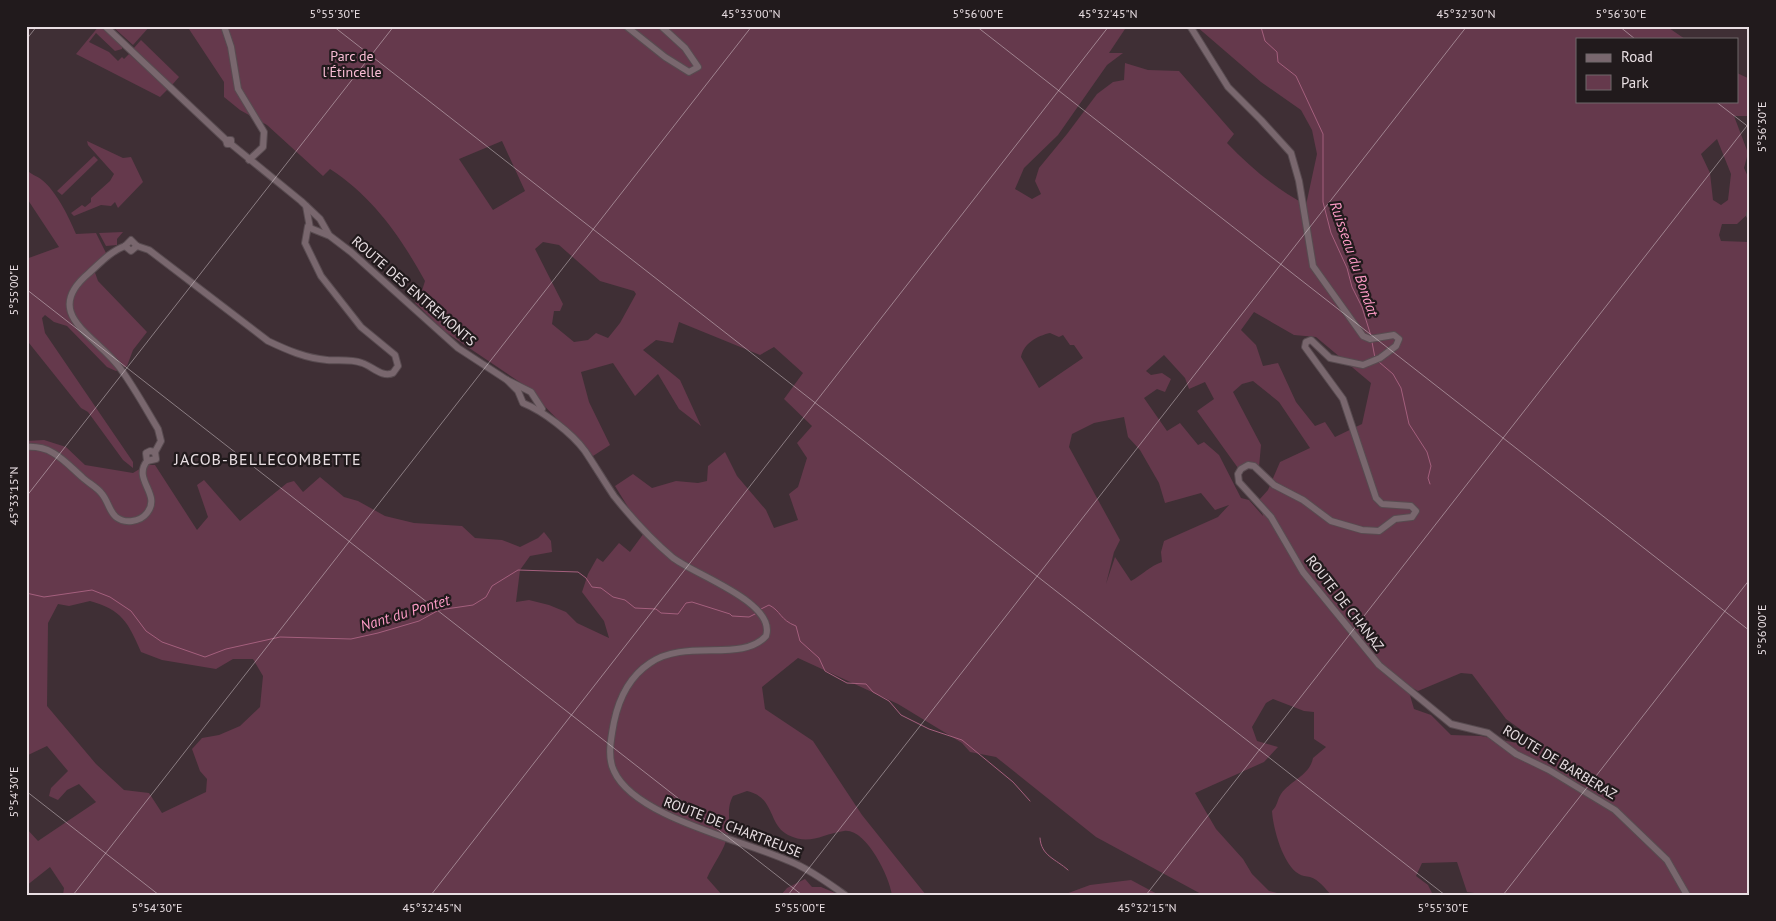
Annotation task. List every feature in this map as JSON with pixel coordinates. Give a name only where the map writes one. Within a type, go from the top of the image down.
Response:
[{"type":"street","name":"ROUTE DES ENTREMONTS","points":[[105,26],[249,160],[306,206],[317,217],[330,236]]},
{"type":"street","points":[[224,26],[231,47],[238,89],[264,132],[263,147],[249,160]]},
{"type":"street","points":[[626,26],[665,58],[689,72],[698,67],[685,48],[661,26]]},
{"type":"street","name":"ROUTE DE CHANAZ","points":[[1190,26],[1228,87],[1262,120],[1291,153],[1299,181],[1311,260],[1317,273],[1363,336],[1370,339],[1394,335],[1399,339],[1396,346],[1380,358],[1363,365],[1330,358],[1311,340],[1306,342],[1305,347],[1343,399],[1376,498],[1382,504],[1412,507],[1416,510],[1413,516],[1395,519],[1379,531],[1362,530],[1331,521],[1304,500],[1274,485],[1254,466],[1243,467],[1238,474],[1242,486],[1276,523],[1303,572],[1379,665],[1398,681]]},
{"type":"street","points":[[306,206],[308,224]]},
{"type":"street","points":[[26,447],[41,448],[59,455],[100,492],[116,517],[127,521],[141,518],[148,512],[152,504],[151,496],[142,476],[142,469],[147,460],[145,456],[148,452],[155,452],[161,438],[155,424],[120,368],[74,320],[69,308],[71,293],[78,282],[114,251],[126,246],[131,240],[135,241],[137,246],[149,250],[254,332],[299,354],[326,360],[363,363],[385,375],[389,375],[396,370],[399,361],[395,355],[361,327],[329,288],[305,245],[304,238],[308,224],[312,217],[317,217]]},
{"type":"street","name":"ROUTE DES ENTREMONTS","points":[[308,224],[315,230],[330,236],[351,252],[441,334],[507,380],[531,392],[553,423]]},
{"type":"street","points":[[304,238],[322,224]]},
{"type":"street","name":"ROUTE DES ENTREMONTS","points":[[507,380],[522,402],[537,408],[578,443],[614,496],[665,551],[682,564],[741,595],[757,612],[766,626],[767,634],[756,644],[735,649],[696,649],[674,652],[651,662],[634,675],[620,700],[613,726],[610,753],[617,777]]},
{"type":"street","points":[[520,397],[526,391]]},
{"type":"street","points":[[528,404],[534,398]]},
{"type":"street","name":"ROUTE DE BARBERAZ","points":[[1398,681],[1451,724],[1488,733],[1511,751],[1549,770],[1615,810],[1638,830],[1667,860],[1687,895]]},
{"type":"street","name":"ROUTE DE CHARTREUSE","points":[[617,777],[655,809],[800,866],[845,895]]},
{"type":"green space","points":[[99,26],[122,45],[122,49],[115,51],[96,33],[89,42],[109,52],[118,61],[122,57],[124,59],[129,54],[168,89],[160,97],[76,54]]},
{"type":"green space","points":[[112,26],[150,26],[133,45]]},
{"type":"green space","name":"Parc de l'Étincelle","points":[[187,26],[1127,26],[1109,53],[1123,53],[1107,65],[1058,135],[1024,168],[1015,189],[1032,199],[1041,194],[1035,181],[1039,168],[1097,94],[1113,82],[1124,80],[1125,63],[1148,70],[1179,71],[1234,134],[1227,143],[1264,177],[1306,205],[1317,154],[1312,130],[1301,110],[1261,82],[1196,26],[1666,26],[1684,38],[1576,38],[1576,102],[1738,102],[1738,73],[1750,79],[1750,116],[1734,116],[1748,153],[1744,168],[1750,181],[1750,212],[1737,224],[1722,224],[1719,235],[1721,241],[1750,242],[1750,895],[1489,895],[1467,892],[1457,862],[1422,863],[1416,876],[1428,885],[1433,895],[1331,895],[1319,882],[1299,874],[1288,863],[1274,827],[1272,811],[1285,789],[1308,769],[1313,758],[1326,747],[1314,739],[1314,712],[1304,711],[1273,699],[1266,703],[1252,727],[1257,741],[1278,747],[1264,762],[1195,793],[1216,829],[1243,859],[1252,874],[1269,891],[1285,895],[1203,895],[1096,837],[996,757],[970,752],[962,743],[898,704],[798,658],[762,687],[765,709],[813,741],[862,815],[926,895],[892,895],[886,877],[875,855],[860,837],[852,832],[836,832],[810,839],[796,838],[788,835],[777,825],[762,799],[756,794],[747,791],[733,796],[729,806],[729,830],[726,841],[707,878],[722,895],[63,895],[64,888],[50,867],[26,886],[26,828],[38,841],[96,802],[79,784],[67,790],[58,800],[49,796],[51,788],[68,771],[47,746],[26,756],[26,441],[44,440],[66,447],[85,465],[133,473],[146,465],[155,465],[197,530],[208,517],[197,485],[204,480],[240,521],[287,483],[294,481],[303,492],[320,477],[344,497],[358,501],[385,516],[414,523],[462,526],[475,538],[502,540],[520,547],[538,538],[544,532],[551,541],[552,552],[530,556],[520,570],[516,602],[529,600],[549,605],[566,612],[577,623],[609,638],[604,621],[582,592],[588,574],[597,558],[603,562],[619,543],[630,552],[644,533],[615,486],[633,474],[652,488],[676,481],[698,483],[707,481],[708,466],[725,452],[737,476],[766,510],[774,528],[798,520],[789,494],[798,487],[807,458],[797,443],[812,426],[784,399],[803,373],[774,347],[760,355],[679,322],[673,343],[656,340],[643,350],[680,380],[701,426],[679,409],[658,374],[635,396],[613,363],[581,372],[589,402],[610,445],[593,456],[524,385],[444,331],[415,303],[420,297],[425,281],[395,233],[359,192],[330,169],[323,176],[267,125],[240,110],[224,97],[224,82]],"holes":[[[1717,139],[1731,174],[1728,200],[1721,205],[1713,200],[1710,173],[1701,154]],[[502,141],[525,191],[493,210],[459,159]],[[543,242],[559,245],[600,281],[634,291],[636,294],[620,323],[608,338],[596,333],[588,340],[574,342],[552,324],[554,311],[560,311],[563,304],[535,249]],[[1254,312],[1294,335],[1316,337],[1371,383],[1362,424],[1335,437],[1325,422],[1315,426],[1296,402],[1278,363],[1263,366],[1256,345],[1241,330]],[[1050,333],[1059,337],[1063,335],[1070,345],[1074,345],[1083,358],[1039,388],[1021,357],[1028,344],[1040,336]],[[1164,355],[1185,378],[1189,389],[1205,382],[1214,399],[1197,411],[1238,468],[1259,467],[1261,445],[1233,392],[1242,384],[1253,381],[1279,402],[1310,448],[1280,462],[1268,490],[1259,500],[1263,516],[1249,500],[1241,498],[1219,455],[1204,442],[1198,445],[1180,423],[1167,431],[1144,398],[1157,389],[1165,392],[1171,379],[1162,373],[1151,375],[1146,371]],[[1124,417],[1128,437],[1140,450],[1159,483],[1165,503],[1201,493],[1215,510],[1229,505],[1218,517],[1164,541],[1161,552],[1162,562],[1131,581],[1115,557],[1106,584],[1114,552],[1120,540],[1069,447],[1072,434],[1094,423]],[[90,601],[110,609],[117,613],[128,625],[141,652],[162,660],[216,669],[233,659],[253,659],[263,676],[260,707],[240,726],[219,735],[202,738],[192,749],[200,771],[207,779],[206,792],[162,813],[149,793],[124,790],[96,764],[47,706],[48,623],[58,604],[69,606]],[[1461,673],[1472,674],[1506,719],[1534,739],[1527,745],[1481,736],[1451,735],[1431,715],[1414,709],[1407,685],[1418,691]]]},
{"type":"green space","points":[[141,40],[179,77],[172,85],[133,49]]},
{"type":"green space","points":[[87,141],[123,158],[131,157],[143,182],[118,208],[115,202],[111,206],[101,205],[74,216],[71,213],[82,205],[85,207],[91,202],[91,198],[110,181],[114,174],[88,145]]},
{"type":"green space","points":[[94,156],[98,160],[62,195],[57,191]]},
{"type":"green space","points":[[26,169],[42,180],[57,197],[76,234],[96,233],[107,255],[93,267],[98,281],[147,332],[133,350],[127,366],[116,371],[107,367],[67,326],[54,322],[45,315],[42,318],[45,333],[133,462],[133,468],[123,460],[88,412],[81,408],[29,343],[26,343],[26,259],[59,247],[26,197]]},
{"type":"green space","points":[[123,232],[117,239],[117,245],[106,246],[99,233]]},
{"type":"green space","points":[[805,879],[812,887],[821,887],[840,895],[781,895],[787,888]]},
{"type":"green space","points":[[1131,880],[1159,895],[1063,895],[1090,885]]},
{"type":"waterway","name":"Ruisseau du Bondat","points":[[1261,27],[1265,41],[1277,52],[1278,62],[1296,76],[1323,134],[1323,202],[1331,233],[1347,268],[1352,287],[1362,307],[1371,336]]},
{"type":"waterway","name":"Ruisseau du Bondat","points":[[1372,342],[1375,358]]},
{"type":"waterway","name":"Ruisseau du Bondat","points":[[1379,362],[1393,374],[1401,388],[1409,424],[1427,452],[1431,466],[1428,478],[1430,484]]},
{"type":"waterway","name":"Nant du Pontet","points":[[26,593],[44,597],[92,590],[110,597],[131,611],[146,631],[162,642],[205,657],[226,649],[280,637],[351,639],[378,633],[419,621],[439,610],[473,605],[486,597],[492,586],[518,570],[578,572],[586,578],[592,587],[601,588],[613,597],[625,600],[635,608],[656,609],[661,613],[678,614],[686,603],[692,602],[732,616],[749,617],[757,613]]},
{"type":"waterway","name":"Nant du Pontet","points":[[759,610],[769,605],[787,621],[796,626],[800,641],[819,658],[825,671],[847,683],[866,684],[873,692],[889,701],[901,715],[929,729],[962,740],[1013,782],[1030,801]]},
{"type":"waterway","name":"Nant du Pontet","points":[[1040,838],[1046,853],[1068,870]]},
{"type":"district","name":"JACOB-BELLECOMBETTE","points":[[268,459]]}]
